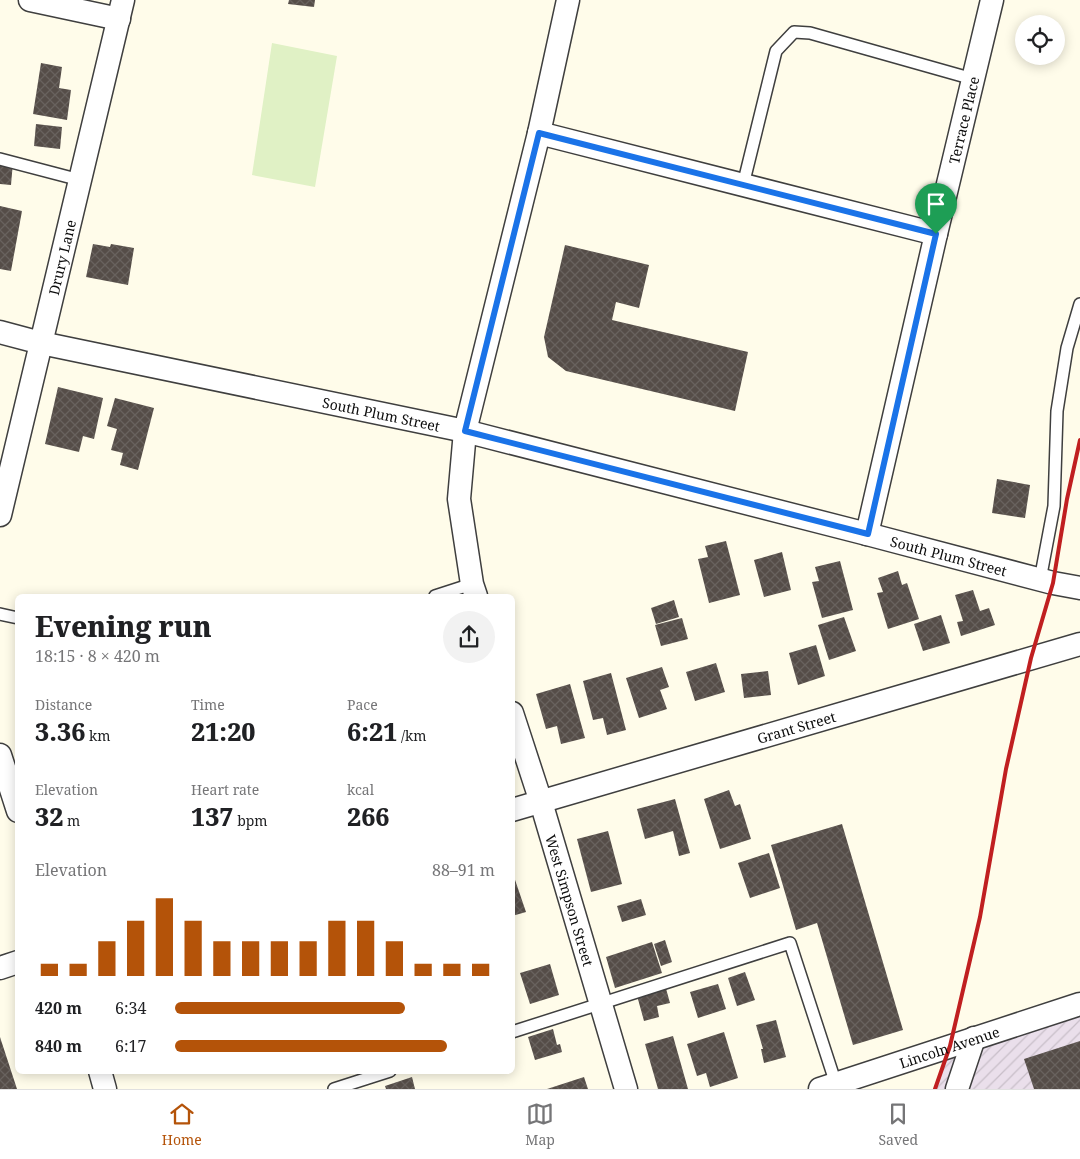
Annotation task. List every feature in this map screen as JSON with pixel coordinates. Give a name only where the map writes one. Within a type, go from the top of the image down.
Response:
[{"type":"street","points":[[30,0],[121,10]]},
{"type":"street","points":[[474,590],[459,499],[465,431],[539,133],[568,0]]},
{"type":"street","name":"Terrace Place","points":[[868,534],[936,234],[992,0]]},
{"type":"street","name":"Drury Lane","points":[[0,515],[3,491],[41,343],[121,10]]},
{"type":"street","points":[[539,133],[936,234]]},
{"type":"street","name":"South Plum Street","points":[[0,332],[41,343],[465,431],[1040,580],[1080,588]]},
{"type":"street","name":"Grant Street","points":[[515,809],[1080,644]]},
{"type":"street","name":"West Simpson Street","points":[[515,723],[626,1089]]},
{"type":"street","points":[[0,755],[15,802]]},
{"type":"street","points":[[0,968],[15,963]]},
{"type":"street","name":"Lincoln Avenue","points":[[828,1086],[1080,1004]]},
{"type":"street","points":[[957,1089],[974,1038]]},
{"type":"street","points":[[101,1074],[105,1089]]},
{"type":"lane","points":[[743,185],[776,51],[794,32],[810,33],[973,78]]},
{"type":"lane","points":[[0,159],[80,180]]},
{"type":"lane","points":[[1040,580],[1054,506],[1056,411],[1067,348],[1080,304]]},
{"type":"lane","points":[[448,594],[474,590]]},
{"type":"lane","points":[[0,614],[15,617]]},
{"type":"lane","points":[[515,1031],[790,944],[828,1086]]},
{"type":"lane","points":[[334,1089],[381,1074]]},
{"type":"shaded area","points":[[1080,1004],[1080,1089],[935,1089],[950,1046]]},
{"type":"green space","points":[[272,43],[337,56],[315,187],[252,175]]},
{"type":"building","points":[[289,0],[315,0],[314,7],[288,4]]},
{"type":"building","points":[[41,63],[62,67],[59,88],[71,90],[67,120],[33,114]]},
{"type":"building","points":[[36,124],[62,127],[60,149],[34,146]]},
{"type":"building","points":[[0,160],[13,162],[11,185],[0,184]]},
{"type":"building","points":[[0,206],[22,211],[11,271],[0,269]]},
{"type":"building","points":[[93,244],[110,247],[111,244],[134,248],[128,285],[86,277]]},
{"type":"building","points":[[565,245],[649,265],[639,308],[616,302],[612,320],[748,352],[735,411],[566,371],[548,357],[544,337]]},
{"type":"building","points":[[58,387],[103,398],[94,439],[83,436],[79,452],[45,444]]},
{"type":"building","points":[[115,398],[154,408],[138,470],[120,465],[123,453],[111,450],[117,429],[107,426]]},
{"type":"building","points":[[997,479],[1030,485],[1025,518],[992,513]]},
{"type":"building","points":[[726,541],[740,595],[709,603],[698,559],[708,557],[705,546]]},
{"type":"building","points":[[782,552],[791,590],[764,597],[754,560]]},
{"type":"building","points":[[840,561],[853,610],[822,618],[812,582],[819,581],[815,567]]},
{"type":"building","points":[[898,571],[902,585],[907,583],[919,619],[888,629],[877,593],[883,592],[878,578]]},
{"type":"building","points":[[973,590],[980,611],[989,608],[995,625],[961,636],[957,622],[963,621],[955,595]]},
{"type":"building","points":[[674,600],[679,617],[656,624],[651,608]]},
{"type":"building","points":[[941,615],[950,643],[923,651],[914,624]]},
{"type":"building","points":[[844,617],[856,651],[829,660],[818,625]]},
{"type":"building","points":[[682,618],[688,639],[661,646],[655,625]]},
{"type":"building","points":[[816,645],[825,676],[798,685],[789,653]]},
{"type":"building","points":[[716,663],[725,692],[695,701],[686,672]]},
{"type":"building","points":[[662,667],[669,687],[660,690],[667,709],[639,718],[626,678]]},
{"type":"building","points":[[768,671],[771,695],[744,698],[741,674]]},
{"type":"building","points":[[611,673],[626,730],[607,735],[603,718],[593,720],[583,681]]},
{"type":"building","points":[[570,684],[585,738],[561,744],[557,726],[546,729],[536,694]]},
{"type":"building","points":[[729,790],[735,806],[740,804],[751,839],[720,849],[704,799]]},
{"type":"building","points":[[675,799],[690,853],[679,856],[673,831],[645,839],[637,809]]},
{"type":"building","points":[[842,824],[903,1030],[853,1045],[817,923],[796,930],[771,845]]},
{"type":"building","points":[[608,831],[622,884],[591,892],[577,839]]},
{"type":"building","points":[[769,853],[780,888],[750,898],[738,863]]},
{"type":"building","points":[[515,880],[526,912],[515,915]]},
{"type":"building","points":[[641,899],[646,915],[622,922],[617,906]]},
{"type":"building","points":[[665,940],[672,962],[661,966],[654,944]]},
{"type":"building","points":[[652,942],[662,973],[615,988],[606,957]]},
{"type":"building","points":[[550,964],[559,995],[530,1004],[520,973]]},
{"type":"building","points":[[745,972],[755,1000],[737,1006],[728,978]]},
{"type":"building","points":[[718,984],[726,1009],[698,1018],[690,992]]},
{"type":"building","points":[[665,985],[670,1003],[657,1006],[659,1017],[644,1021],[636,992]]},
{"type":"building","points":[[776,1020],[786,1057],[764,1063],[761,1049],[763,1049],[756,1025]]},
{"type":"building","points":[[553,1029],[557,1045],[560,1044],[562,1052],[535,1060],[528,1037]]},
{"type":"building","points":[[724,1032],[738,1078],[710,1087],[706,1073],[697,1076],[687,1044]]},
{"type":"building","points":[[673,1036],[688,1089],[658,1089],[645,1044]]},
{"type":"building","points":[[0,1037],[17,1089],[0,1089]]},
{"type":"building","points":[[1080,1041],[1080,1089],[1034,1089],[1024,1059]]},
{"type":"building","points":[[412,1077],[415,1089],[386,1089],[385,1086]]},
{"type":"building","points":[[584,1077],[588,1089],[547,1089]]},
{"type":"railway","points":[[935,1089],[950,1046],[980,917],[1006,769],[1031,658],[1053,583],[1067,499],[1080,440]]},
{"type":"route","points":[[539,133],[936,234],[868,534],[465,431],[539,133]]}]
